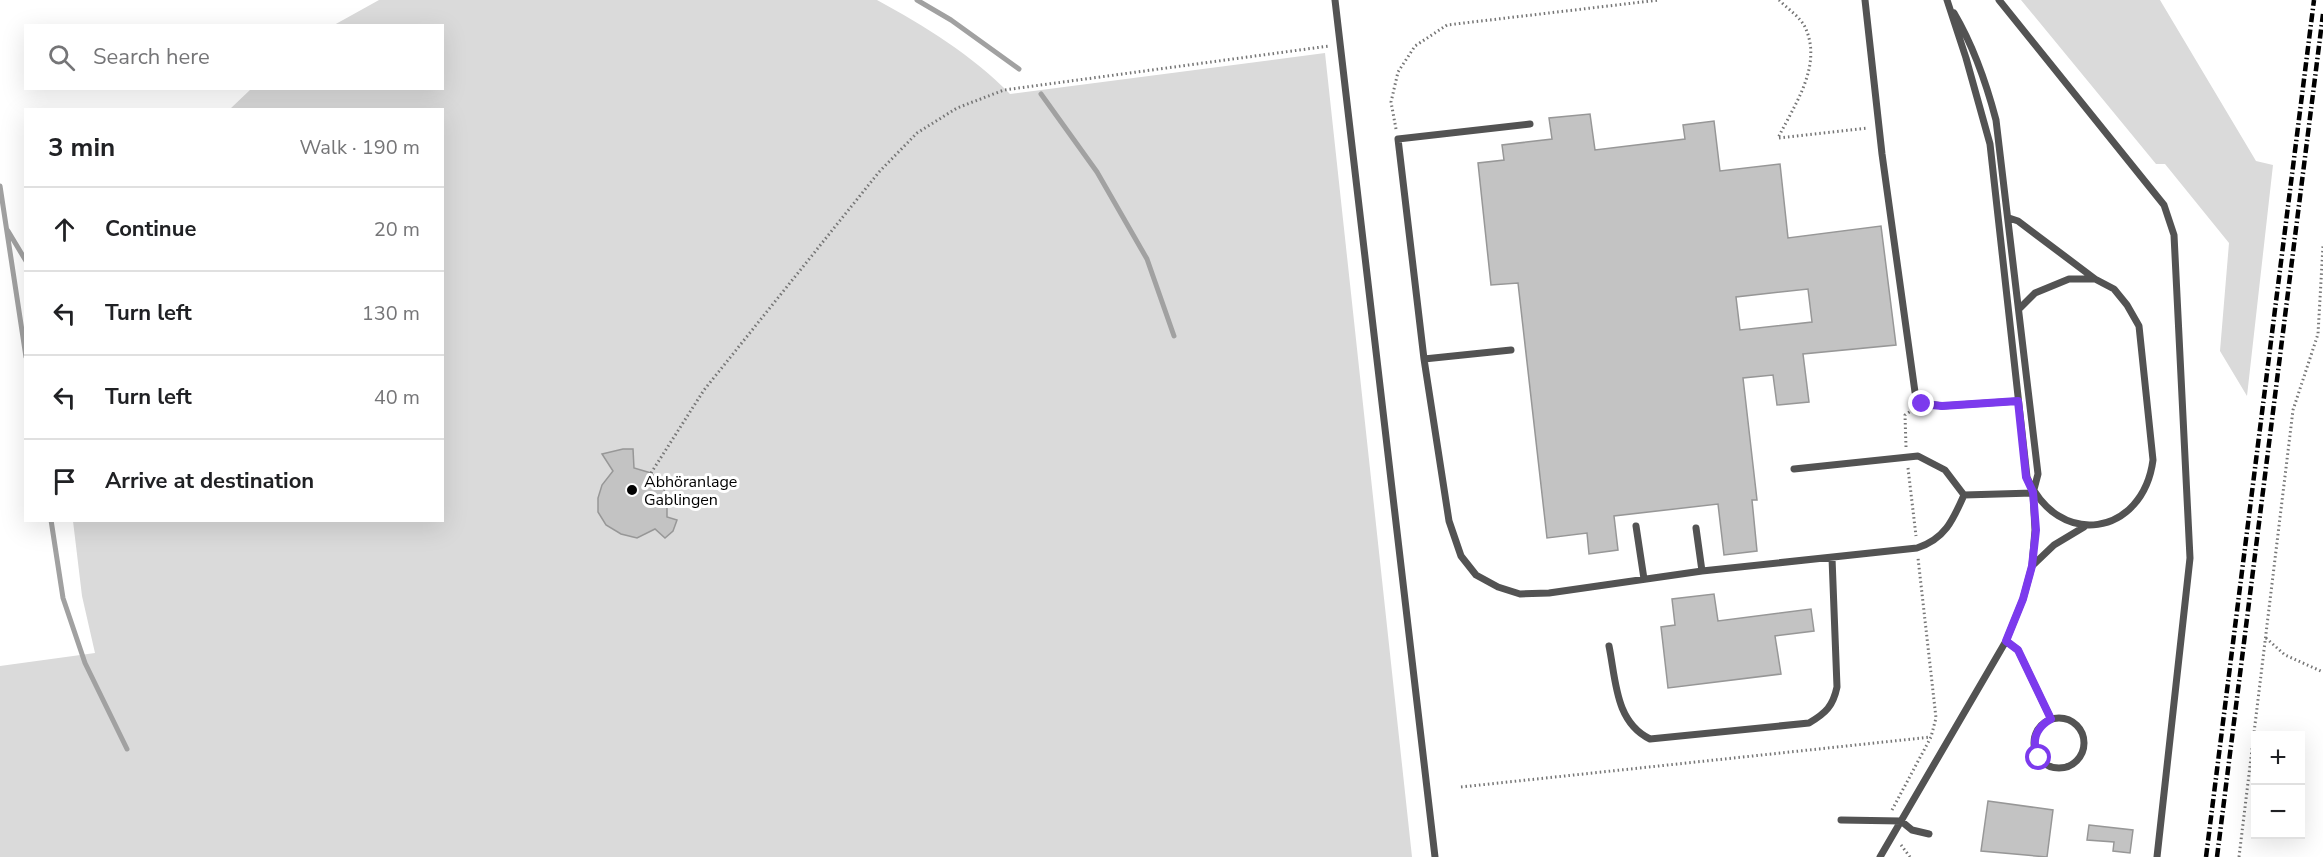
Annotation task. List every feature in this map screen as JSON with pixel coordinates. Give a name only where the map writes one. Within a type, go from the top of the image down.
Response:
[{"type":"lane","points":[[1335,0],[1435,857]]},
{"type":"lane","points":[[1865,0],[1879,127],[1915,392],[1923,403],[1942,406],[2018,401]]},
{"type":"lane","points":[[1880,857],[2006,641],[2023,599],[2032,566],[2036,530],[2033,492],[2038,474],[1996,120],[1985,80],[1969,39],[1947,0]]},
{"type":"lane","points":[[1947,0],[1966,57],[1990,144],[2026,477],[2033,492],[2055,514],[2084,527]]},
{"type":"lane","points":[[1999,0],[2164,205],[2174,235],[2190,558],[2157,857]]},
{"type":"lane","points":[[1530,124],[1398,139],[1424,359],[1449,521],[1461,555],[1476,575],[1498,587],[1520,594],[1549,593],[1702,571],[1917,548],[1938,538],[1950,525],[1964,495]]},
{"type":"lane","points":[[2009,218],[2018,221],[2114,290],[2127,304],[2139,326],[2153,460],[2151,478],[2135,503],[2123,514],[2084,527],[2054,545],[2032,566]]},
{"type":"lane","points":[[2020,308],[2035,293],[2050,285],[2069,279],[2096,279]]},
{"type":"lane","points":[[1424,359],[1511,350]]},
{"type":"lane","points":[[1794,469],[1906,455],[1918,456],[1935,463],[1964,495]]},
{"type":"lane","points":[[1964,495],[2033,492]]},
{"type":"lane","points":[[1636,526],[1644,579]]},
{"type":"lane","points":[[1696,528],[1702,571]]},
{"type":"lane","points":[[1609,646],[1624,716],[1640,734],[1650,739],[1809,723],[1826,713],[1834,701],[1837,687],[1832,558]]},
{"type":"lane","points":[[2006,641],[2018,650],[2051,719]]},
{"type":"lane","points":[[2051,719],[2068,720],[2082,734],[2083,750],[2079,758],[2068,767],[2050,767],[2039,758],[2035,750],[2035,736],[2038,729],[2051,719]]},
{"type":"lane","points":[[1841,820],[1901,821],[1912,830],[1929,834]]},
{"type":"path","points":[[1398,139],[1391,102],[1398,72],[1415,46],[1447,25],[1659,0]]},
{"type":"path","points":[[1779,0],[1804,25],[1813,51],[1806,81],[1778,138],[1879,127]]},
{"type":"path","points":[[651,473],[704,390],[879,172],[917,133],[957,108],[1004,90],[1340,44]]},
{"type":"path","points":[[2239,857],[2293,411],[2318,334],[2323,246]]},
{"type":"path","points":[[1885,822],[1930,737],[1936,718],[1906,455],[1905,415],[1923,403]]},
{"type":"path","points":[[2265,638],[2285,655],[2323,672]]},
{"type":"path","points":[[1461,787],[1930,737]]},
{"type":"shaded area","points":[[379,0],[877,0],[947,42],[1010,94],[1325,53],[1412,857],[0,857],[0,666],[95,653],[82,596],[73,522],[444,522],[444,108],[231,108],[250,90],[444,90],[444,24],[336,24]]},
{"type":"shaded area","points":[[2021,0],[2160,0],[2256,161],[2273,165],[2247,396],[2220,351],[2229,243],[2165,164],[2156,164]]},
{"type":"building","points":[[1590,114],[1595,150],[1685,139],[1683,125],[1714,121],[1720,171],[1780,164],[1788,238],[1881,226],[1896,345],[1803,354],[1809,402],[1777,405],[1773,375],[1743,378],[1757,500],[1752,500],[1757,551],[1724,555],[1718,504],[1614,516],[1618,550],[1589,554],[1587,533],[1547,538],[1518,283],[1491,285],[1478,163],[1504,160],[1502,145],[1552,139],[1549,118]],"holes":[[[1808,289],[1812,322],[1740,330],[1736,297]]]},
{"type":"building","name":"Abhöranlage Gablingen","points":[[633,449],[634,468],[651,473],[660,482],[667,496],[667,517],[677,520],[673,531],[665,538],[655,529],[637,538],[621,534],[606,525],[598,512],[598,498],[602,485],[613,471],[602,454]]},
{"type":"building","points":[[1714,594],[1718,621],[1811,609],[1814,631],[1775,636],[1781,674],[1668,688],[1661,627],[1675,625],[1672,599]]},
{"type":"building","points":[[1988,801],[2053,810],[2047,857],[1981,851]]},
{"type":"building","points":[[2089,825],[2133,830],[2130,853],[2113,851],[2114,842],[2087,840]]},
{"type":"waterway","points":[[917,0],[951,20],[1019,69]]},
{"type":"waterway","points":[[1041,94],[1097,172],[1147,259],[1174,336]]},
{"type":"waterway","points":[[0,186],[24,344]]},
{"type":"waterway","points":[[8,231],[24,258]]},
{"type":"waterway","points":[[51,522],[63,598],[85,663],[127,749]]},
{"type":"railway","points":[[2206,857],[2314,0]]},
{"type":"railway","points":[[2217,857],[2323,14]]},
{"type":"place","name":"Abhöranlage Gablingen","points":[[632,490]]},
{"type":"route","points":[[1922,404],[1942,406],[2018,401],[2026,477],[2033,492],[2036,530],[2032,566],[2023,599],[2006,641],[2018,650],[2051,719],[2038,729],[2035,736],[2034,745],[2039,758]]}]
